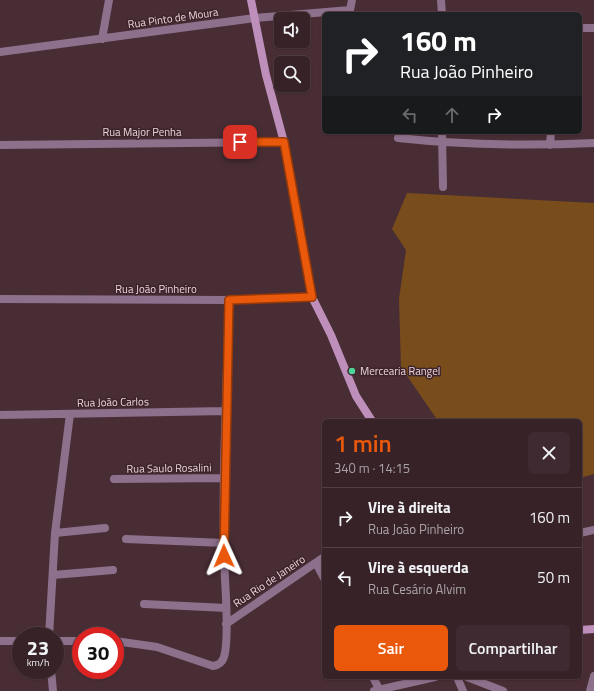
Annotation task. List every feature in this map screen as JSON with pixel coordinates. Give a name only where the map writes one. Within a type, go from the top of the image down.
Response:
[{"type":"street","points":[[102,39],[109,0]]},
{"type":"street","points":[[251,0],[266,75],[284,142],[312,297],[331,335],[356,396],[371,419]]},
{"type":"street","points":[[352,0],[353,12]]},
{"type":"street","points":[[442,0],[442,12]]},
{"type":"street","name":"Rua Pinto de Moura","points":[[0,52],[255,18],[322,14]]},
{"type":"street","points":[[582,28],[594,28]]},
{"type":"street","points":[[442,134],[443,187]]},
{"type":"street","points":[[550,145],[551,134]]},
{"type":"street","points":[[398,138],[442,143],[550,145],[594,143]]},
{"type":"street","name":"Rua Major Penha","points":[[0,145],[284,142]]},
{"type":"street","name":"Rua João Pinheiro","points":[[0,299],[229,300],[312,297]]},
{"type":"street","points":[[124,642],[158,647],[213,666],[218,666],[224,655],[226,608],[224,478],[229,300]]},
{"type":"street","name":"Rua João Carlos","points":[[0,415],[226,412]]},
{"type":"street","points":[[50,627],[55,533],[70,414]]},
{"type":"street","name":"Rua Saulo Rosalini","points":[[114,479],[224,478]]},
{"type":"street","points":[[55,533],[105,528]]},
{"type":"street","points":[[582,533],[594,530]]},
{"type":"street","points":[[126,539],[224,543]]},
{"type":"street","name":"Rua Rio de Janeiro","points":[[226,624],[322,558]]},
{"type":"street","points":[[316,563],[322,574]]},
{"type":"street","points":[[53,575],[113,570]]},
{"type":"street","points":[[144,604],[226,608]]},
{"type":"street","points":[[582,630],[594,629]]},
{"type":"street","points":[[0,641],[12,641]]},
{"type":"street","points":[[590,691],[594,676]]},
{"type":"street","points":[[52,679],[53,691]]},
{"type":"street","points":[[374,679],[378,691],[427,679]]},
{"type":"street","points":[[458,679],[463,691]]},
{"type":"street","points":[[472,679],[503,691]]},
{"type":"shaded area","points":[[407,193],[594,203],[594,474],[582,477],[582,419],[437,419],[401,367],[399,299],[406,250],[392,229]]},
{"type":"place","name":"Mercearia Rangel","points":[[352,371]]},
{"type":"route","points":[[224,556],[224,478],[229,300],[312,297],[284,142],[240,142]]}]
